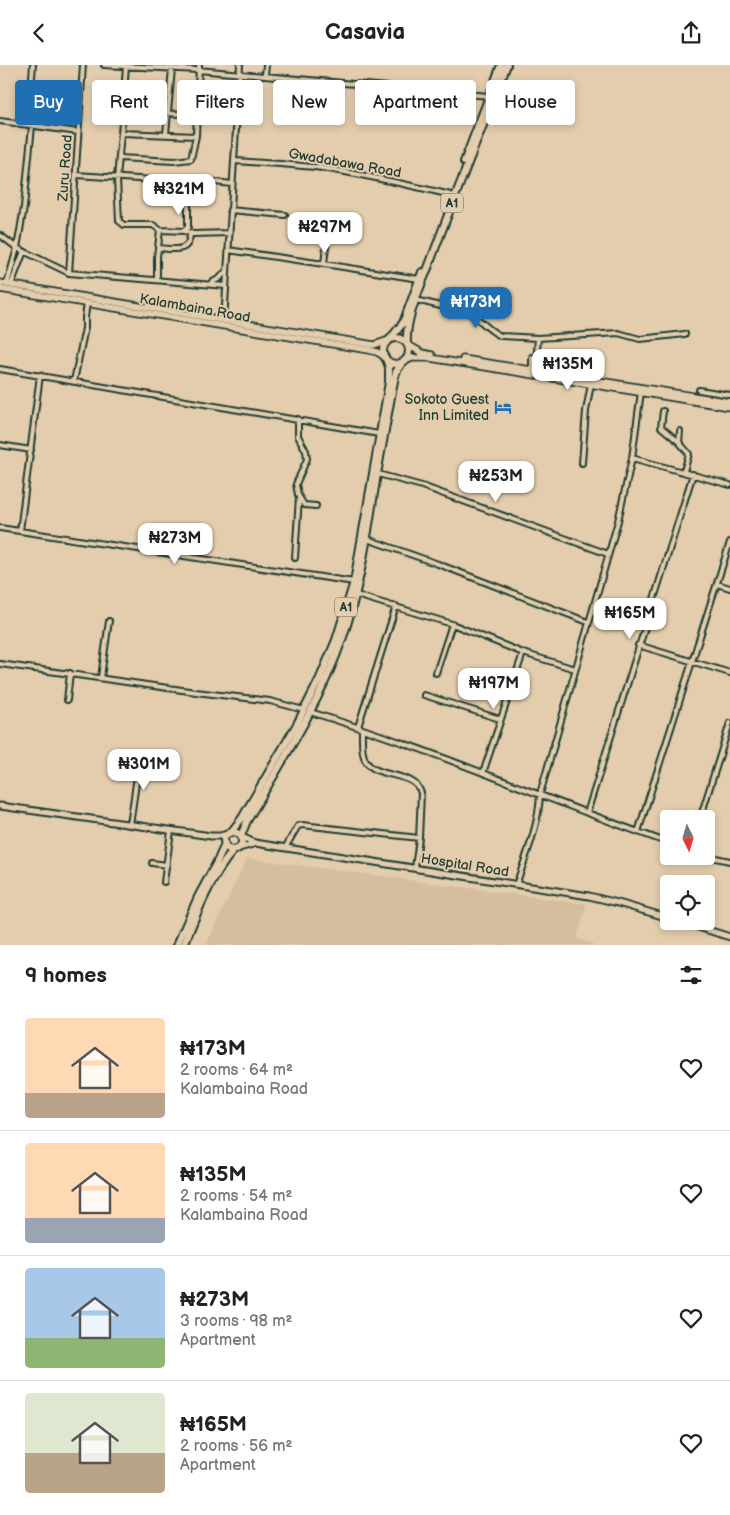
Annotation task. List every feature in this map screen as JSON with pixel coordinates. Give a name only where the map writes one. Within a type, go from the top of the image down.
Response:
[{"type":"highway","name":"A1","points":[[495,80],[501,65]]},
{"type":"highway","name":"A1","points":[[408,345],[407,328],[416,301],[507,65]]},
{"type":"highway","name":"A1","points":[[390,340],[403,323],[486,103]]},
{"type":"highway","points":[[401,339],[408,345],[409,354],[404,362],[393,364],[385,358],[383,349],[390,340],[401,339]]},
{"type":"highway","name":"A1","points":[[230,833],[239,823],[307,711],[334,646],[354,582],[389,382],[389,367],[385,358]]},
{"type":"highway","name":"A1","points":[[243,837],[245,827],[333,662],[356,595],[368,539],[394,381],[396,372],[404,362]]},
{"type":"highway","points":[[176,945],[198,897],[217,863],[225,843],[224,839],[230,833],[238,833],[243,837],[243,842],[223,865],[204,899],[184,945]]},
{"type":"highway","points":[[225,843],[229,849],[237,849]]},
{"type":"main road","points":[[6,284],[374,345],[390,340]]},
{"type":"main road","name":"Kalambaina Road","points":[[0,289],[369,350],[377,352],[385,358]]},
{"type":"main road","points":[[408,345],[422,353],[730,402]]},
{"type":"main road","points":[[404,362],[412,358],[430,358],[730,407]]},
{"type":"street","points":[[32,80],[33,65]]},
{"type":"street","name":"Zuru Road","points":[[69,273],[83,65]]},
{"type":"street","points":[[104,65],[172,69],[199,67],[240,73],[486,95]]},
{"type":"street","points":[[240,65],[240,80]]},
{"type":"street","points":[[265,75],[266,65]]},
{"type":"street","points":[[125,80],[126,66]]},
{"type":"street","points":[[198,80],[199,67]]},
{"type":"street","points":[[166,134],[172,69]]},
{"type":"street","points":[[168,113],[177,114]]},
{"type":"street","points":[[0,121],[15,123]]},
{"type":"street","points":[[6,284],[17,248],[24,207],[30,125],[78,132]]},
{"type":"street","points":[[122,125],[117,179],[118,219],[121,224],[153,225],[160,230],[190,233],[230,233]]},
{"type":"street","points":[[119,158],[188,160],[192,157],[196,125]]},
{"type":"street","points":[[224,321],[237,125]]},
{"type":"street","points":[[122,133],[196,136]]},
{"type":"street","name":"Gwadabawa Road","points":[[234,161],[292,164],[322,168],[368,176],[451,195]]},
{"type":"street","points":[[76,175],[184,182],[192,185],[206,181],[232,184]]},
{"type":"street","points":[[184,231],[188,227],[188,193],[192,185]]},
{"type":"street","points":[[230,209],[285,215]]},
{"type":"street","points":[[324,264],[329,220]]},
{"type":"street","points":[[157,280],[160,230]]},
{"type":"street","points":[[158,248],[184,248],[190,241],[190,233]]},
{"type":"street","points":[[0,235],[17,248],[69,273],[226,285]]},
{"type":"street","points":[[228,250],[419,279]]},
{"type":"street","points":[[6,284],[24,251]]},
{"type":"street","points":[[209,284],[220,278],[227,269]]},
{"type":"street","points":[[416,301],[469,313],[477,317],[496,335],[501,336],[538,338],[618,333],[640,339],[684,334]]},
{"type":"street","points":[[74,381],[85,328],[87,303]]},
{"type":"street","points":[[537,351],[538,338]]},
{"type":"street","points":[[532,357],[532,370]]},
{"type":"street","points":[[0,369],[379,434]]},
{"type":"street","points":[[20,531],[40,375]]},
{"type":"street","points":[[582,463],[590,384]]},
{"type":"street","points":[[699,390],[730,395]]},
{"type":"street","points":[[516,885],[540,807],[540,794],[622,505],[632,458],[641,392]]},
{"type":"street","points":[[663,411],[661,427],[679,442],[689,454],[684,471]]},
{"type":"street","points":[[295,558],[299,497],[296,483],[307,459],[306,451],[298,436],[298,419]]},
{"type":"street","points":[[679,442],[680,431]]},
{"type":"street","points":[[0,445],[31,450]]},
{"type":"street","points":[[632,458],[730,485]]},
{"type":"street","points":[[378,474],[422,486],[608,554]]},
{"type":"street","points":[[587,813],[693,474]]},
{"type":"street","points":[[299,497],[304,505],[316,506]]},
{"type":"street","points":[[0,528],[354,582]]},
{"type":"street","points":[[368,539],[588,622]]},
{"type":"street","points":[[638,832],[730,542]]},
{"type":"street","points":[[717,584],[730,588]]},
{"type":"street","points":[[356,595],[452,624],[523,653],[575,669]]},
{"type":"street","points":[[396,606],[360,728],[364,756],[370,766],[412,782],[420,787],[422,793],[415,868]]},
{"type":"street","points":[[101,677],[109,621]]},
{"type":"street","points":[[436,673],[452,624]]},
{"type":"street","points":[[638,645],[730,673]]},
{"type":"street","points":[[483,773],[523,653]]},
{"type":"street","points":[[0,664],[270,701],[360,728],[660,840]]},
{"type":"street","points":[[67,700],[70,673]]},
{"type":"street","points":[[424,695],[500,719]]},
{"type":"street","points":[[703,810],[730,723]]},
{"type":"street","points":[[130,825],[140,755]]},
{"type":"street","points":[[0,806],[211,837],[230,833]]},
{"type":"street","points":[[285,848],[298,826],[302,825],[419,838]]},
{"type":"street","points":[[164,882],[171,831]]},
{"type":"street","points":[[211,837],[225,843]]},
{"type":"street","points":[[243,837],[255,843]]},
{"type":"street","points":[[237,849],[255,843]]},
{"type":"street","name":"Hospital Road","points":[[255,843],[608,901],[660,915]]},
{"type":"street","points":[[715,858],[730,861]]},
{"type":"street","points":[[152,863],[166,865]]},
{"type":"street","points":[[708,930],[730,937]]},
{"type":"shaded area","points":[[247,858],[587,904],[577,938],[595,945],[206,945]]},
{"type":"place","name":"Sokoto Guest Inn Limited","points":[[503,407]]}]
